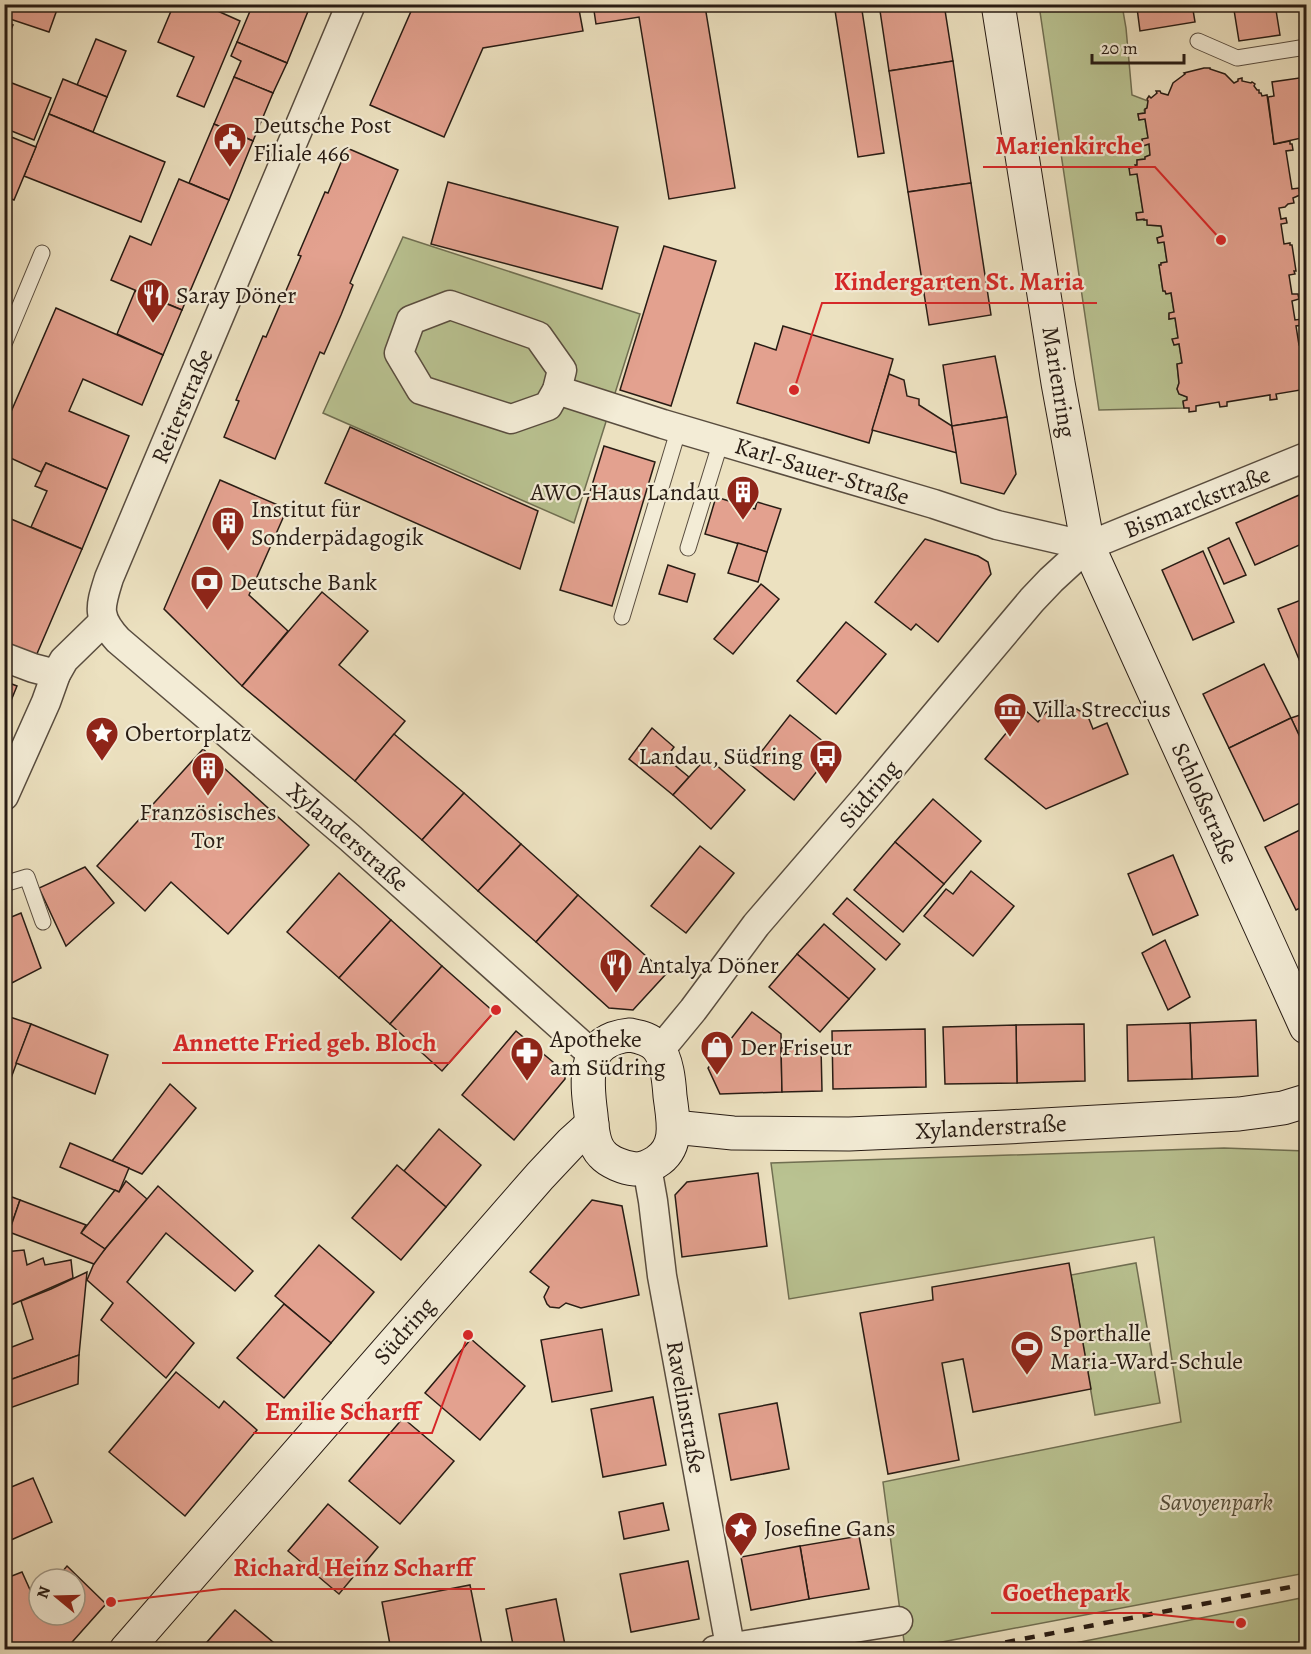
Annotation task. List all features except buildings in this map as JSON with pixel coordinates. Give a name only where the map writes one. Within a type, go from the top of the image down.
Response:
[{"type":"street","name":"Reiterstraße","points":[[103,622],[102,602],[109,578],[351,4]]},
{"type":"street","name":"Marienring","points":[[999,4],[1058,383],[1088,546]]},
{"type":"street","points":[[450,305],[538,336],[562,370],[557,390],[548,406],[511,419],[421,390],[399,353],[411,320],[450,305]]},
{"type":"street","name":"Karl-Sauer-Straße","points":[[557,390],[997,525],[1088,546]]},
{"type":"street","name":"Bismarckstraße","points":[[1088,546],[1306,457]]},
{"type":"street","name":"Schloßstraße","points":[[1088,546],[1306,1027]]},
{"type":"street","name":"Südring","points":[[660,1050],[693,1010],[756,924],[1032,600],[1088,546]]},
{"type":"street","points":[[4,796],[56,674],[64,660],[103,622]]},
{"type":"street","name":"Xylanderstraße","points":[[103,622],[118,640],[341,830],[593,1055]]},
{"type":"street","points":[[4,657],[56,674]]},
{"type":"street","points":[[630,1035],[642,1037],[660,1050],[669,1081],[674,1127],[667,1154],[647,1167],[635,1169],[612,1162],[602,1155],[596,1145],[592,1125],[587,1071],[593,1055],[606,1041],[618,1036],[630,1035]]},
{"type":"street","name":"Xylanderstraße","points":[[674,1127],[733,1133],[849,1134],[1239,1114],[1283,1108],[1306,1101]]},
{"type":"street","name":"Südring","points":[[126,1650],[540,1176],[571,1143],[592,1125]]},
{"type":"street","name":"Ravelinstraße","points":[[647,1167],[662,1276],[723,1648]]},
{"type":"street","points":[[723,1648],[898,1621]]},
{"type":"lane","points":[[1198,41],[1237,57],[1306,47]]},
{"type":"lane","points":[[4,344],[42,254]]},
{"type":"lane","points":[[622,617],[679,429]]},
{"type":"lane","points":[[688,548],[721,441]]},
{"type":"lane","points":[[4,884],[27,877],[43,922]]},
{"type":"green space","points":[[1039,5],[1122,5],[1132,95],[1148,101],[1145,113],[1138,114],[1139,120],[1145,119],[1148,138],[1142,140],[1143,145],[1149,144],[1150,155],[1145,159],[1137,160],[1136,167],[1129,168],[1137,174],[1143,212],[1137,220],[1147,220],[1148,225],[1161,226],[1163,236],[1157,238],[1158,243],[1164,242],[1167,262],[1159,265],[1163,291],[1166,294],[1171,293],[1174,312],[1169,314],[1169,319],[1175,318],[1178,338],[1173,339],[1174,345],[1179,344],[1182,363],[1177,364],[1179,383],[1177,389],[1179,394],[1187,397],[1187,400],[1183,402],[1184,408],[1099,410]]},
{"type":"green space","points":[[403,237],[640,314],[574,523],[323,413]]},
{"type":"green space","name":"Savoyenpark","points":[[1224,1148],[1306,1151],[1306,1573],[905,1649],[883,1482],[1181,1422],[1154,1237],[789,1299],[771,1163]]},
{"type":"green space","points":[[1136,1263],[1160,1403],[1095,1415],[1071,1275]]},
{"type":"green space","points":[[1306,1597],[1306,1649],[1045,1649]]},
{"type":"railway","points":[[966,1650],[1306,1584]]},
{"type":"place","name":"Deutsche Post Filiale 466","points":[[230,168]]},
{"type":"place","name":"Marienkirche","points":[[1221,240]]},
{"type":"place","name":"Saray Döner","points":[[153,324]]},
{"type":"place","name":"Kindergarten St. Maria","points":[[794,390]]},
{"type":"place","name":"AWO-Haus Landau","points":[[743,521]]},
{"type":"place","name":"Institut für Sonderpädagogik","points":[[228,552]]},
{"type":"place","name":"Deutsche Bank","points":[[207,611]]},
{"type":"place","name":"Villa Streccius","points":[[1010,738]]},
{"type":"place","name":"Obertorplatz","points":[[102,762]]},
{"type":"place","name":"Landau, Südring","points":[[826,785]]},
{"type":"place","name":"Französisches Tor","points":[[208,797]]},
{"type":"place","name":"Antalya Döner","points":[[616,994]]},
{"type":"place","name":"Annette Fried geb. Bloch","points":[[496,1010]]},
{"type":"place","name":"Der Friseur","points":[[717,1076]]},
{"type":"place","name":"Apotheke am Südring","points":[[527,1082]]},
{"type":"place","name":"Emilie Scharff","points":[[468,1335]]},
{"type":"place","name":"Sporthalle Maria-Ward-Schule","points":[[1027,1376]]},
{"type":"place","name":"Josefine Gans","points":[[741,1557]]},
{"type":"place","name":"Richard Heinz Scharff","points":[[111,1602]]},
{"type":"place","name":"Goethepark","points":[[1241,1623]]}]
